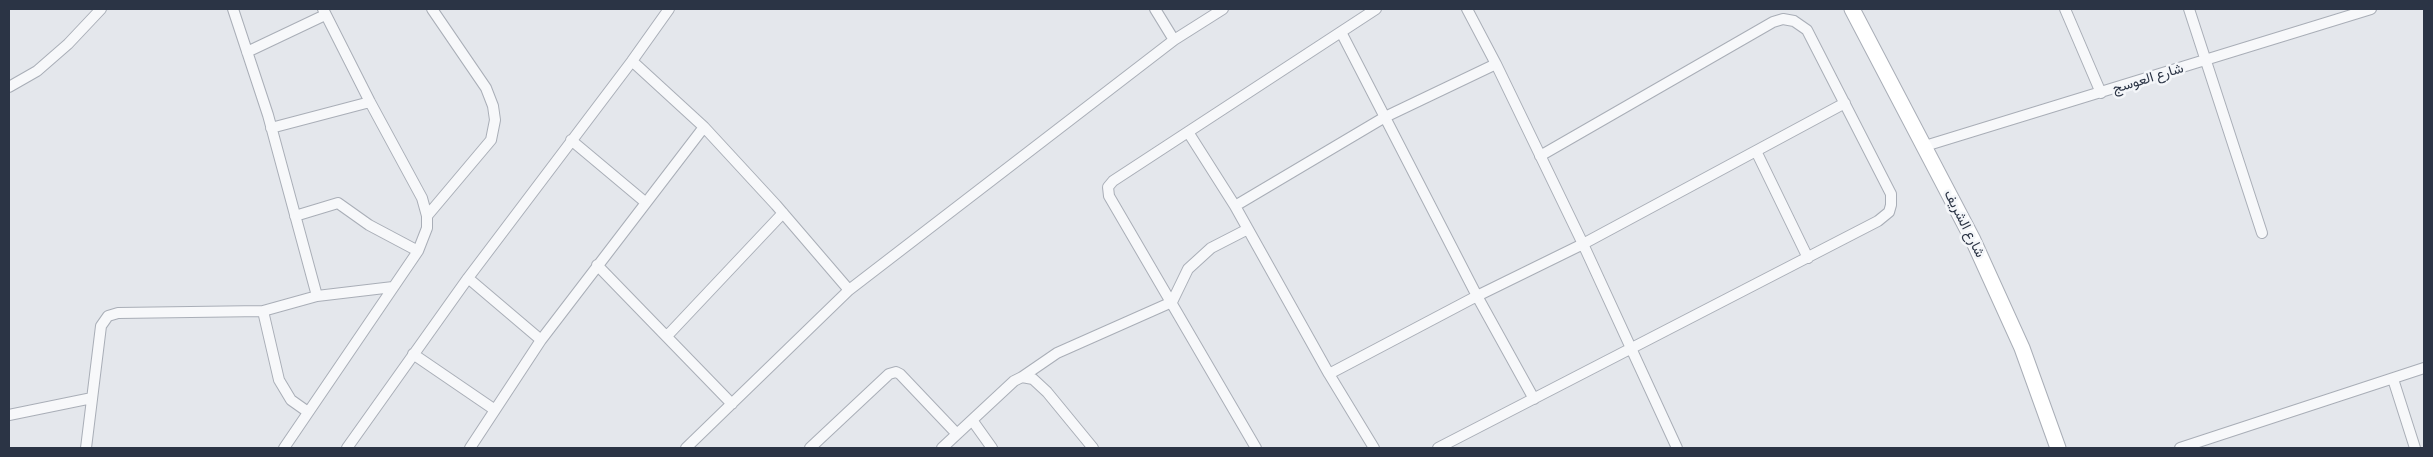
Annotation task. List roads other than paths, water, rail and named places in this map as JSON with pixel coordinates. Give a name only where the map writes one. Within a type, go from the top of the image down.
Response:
[{"type":"main road","name":"شارع الشريف","points":[[1852,9],[1973,240],[2022,348],[2058,448]]},
{"type":"street","points":[[9,87],[37,71],[68,44],[101,9]]},
{"type":"street","points":[[233,9],[272,128],[316,296]]},
{"type":"street","points":[[427,216],[490,140],[495,120],[493,106],[486,88],[432,9]]},
{"type":"street","points":[[347,448],[468,278],[669,9]]},
{"type":"street","points":[[1155,9],[1174,40]]},
{"type":"street","points":[[686,448],[849,290],[1174,40],[1223,9]]},
{"type":"street","points":[[1256,448],[1109,196],[1108,187],[1113,180],[1376,9]]},
{"type":"street","points":[[1467,9],[1496,64],[1583,244],[1677,448]]},
{"type":"street","points":[[2065,9],[2101,93]]},
{"type":"street","points":[[2188,9],[2207,61],[2262,233]]},
{"type":"street","name":"شارع العوسج","points":[[1925,146],[2207,61],[2371,9]]},
{"type":"street","points":[[247,52],[324,12],[422,198],[427,216],[427,228],[418,251],[284,448]]},
{"type":"street","points":[[1438,448],[1459,443],[1534,399],[1878,222],[1889,212],[1891,205],[1891,194],[1807,30],[1794,21],[1783,19],[1774,22],[1540,156]]},
{"type":"street","points":[[1341,32],[1477,296],[1534,399]]},
{"type":"street","points":[[632,61],[704,127],[783,213],[849,290]]},
{"type":"street","points":[[1235,206],[1386,117],[1496,64]]},
{"type":"street","points":[[272,128],[370,102]]},
{"type":"street","points":[[1329,374],[1477,296],[1583,244],[1845,103]]},
{"type":"street","points":[[470,448],[541,340],[704,127]]},
{"type":"street","points":[[1188,132],[1235,206],[1329,374],[1374,448]]},
{"type":"street","points":[[571,140],[645,202]]},
{"type":"street","points":[[1756,151],[1808,258]]},
{"type":"street","points":[[295,216],[338,203],[369,224],[418,251]]},
{"type":"street","points":[[667,336],[783,213]]},
{"type":"street","points":[[942,448],[1014,381],[1057,353],[1172,302],[1188,269],[1211,248],[1248,229]]},
{"type":"street","points":[[597,265],[732,404]]},
{"type":"street","points":[[468,278],[541,340]]},
{"type":"street","points":[[86,448],[101,326],[108,316],[118,313],[264,311],[316,296],[393,287]]},
{"type":"street","points":[[264,311],[279,380],[284,392],[291,400],[308,412]]},
{"type":"street","points":[[413,354],[495,410]]},
{"type":"street","points":[[2180,448],[2424,368]]},
{"type":"street","points":[[810,448],[890,374],[896,372],[957,434]]},
{"type":"street","points":[[1022,376],[1033,379],[1047,392],[1091,448]]},
{"type":"street","points":[[2393,379],[2415,448]]},
{"type":"street","points":[[9,415],[92,398]]},
{"type":"street","points":[[972,420],[992,448]]}]
